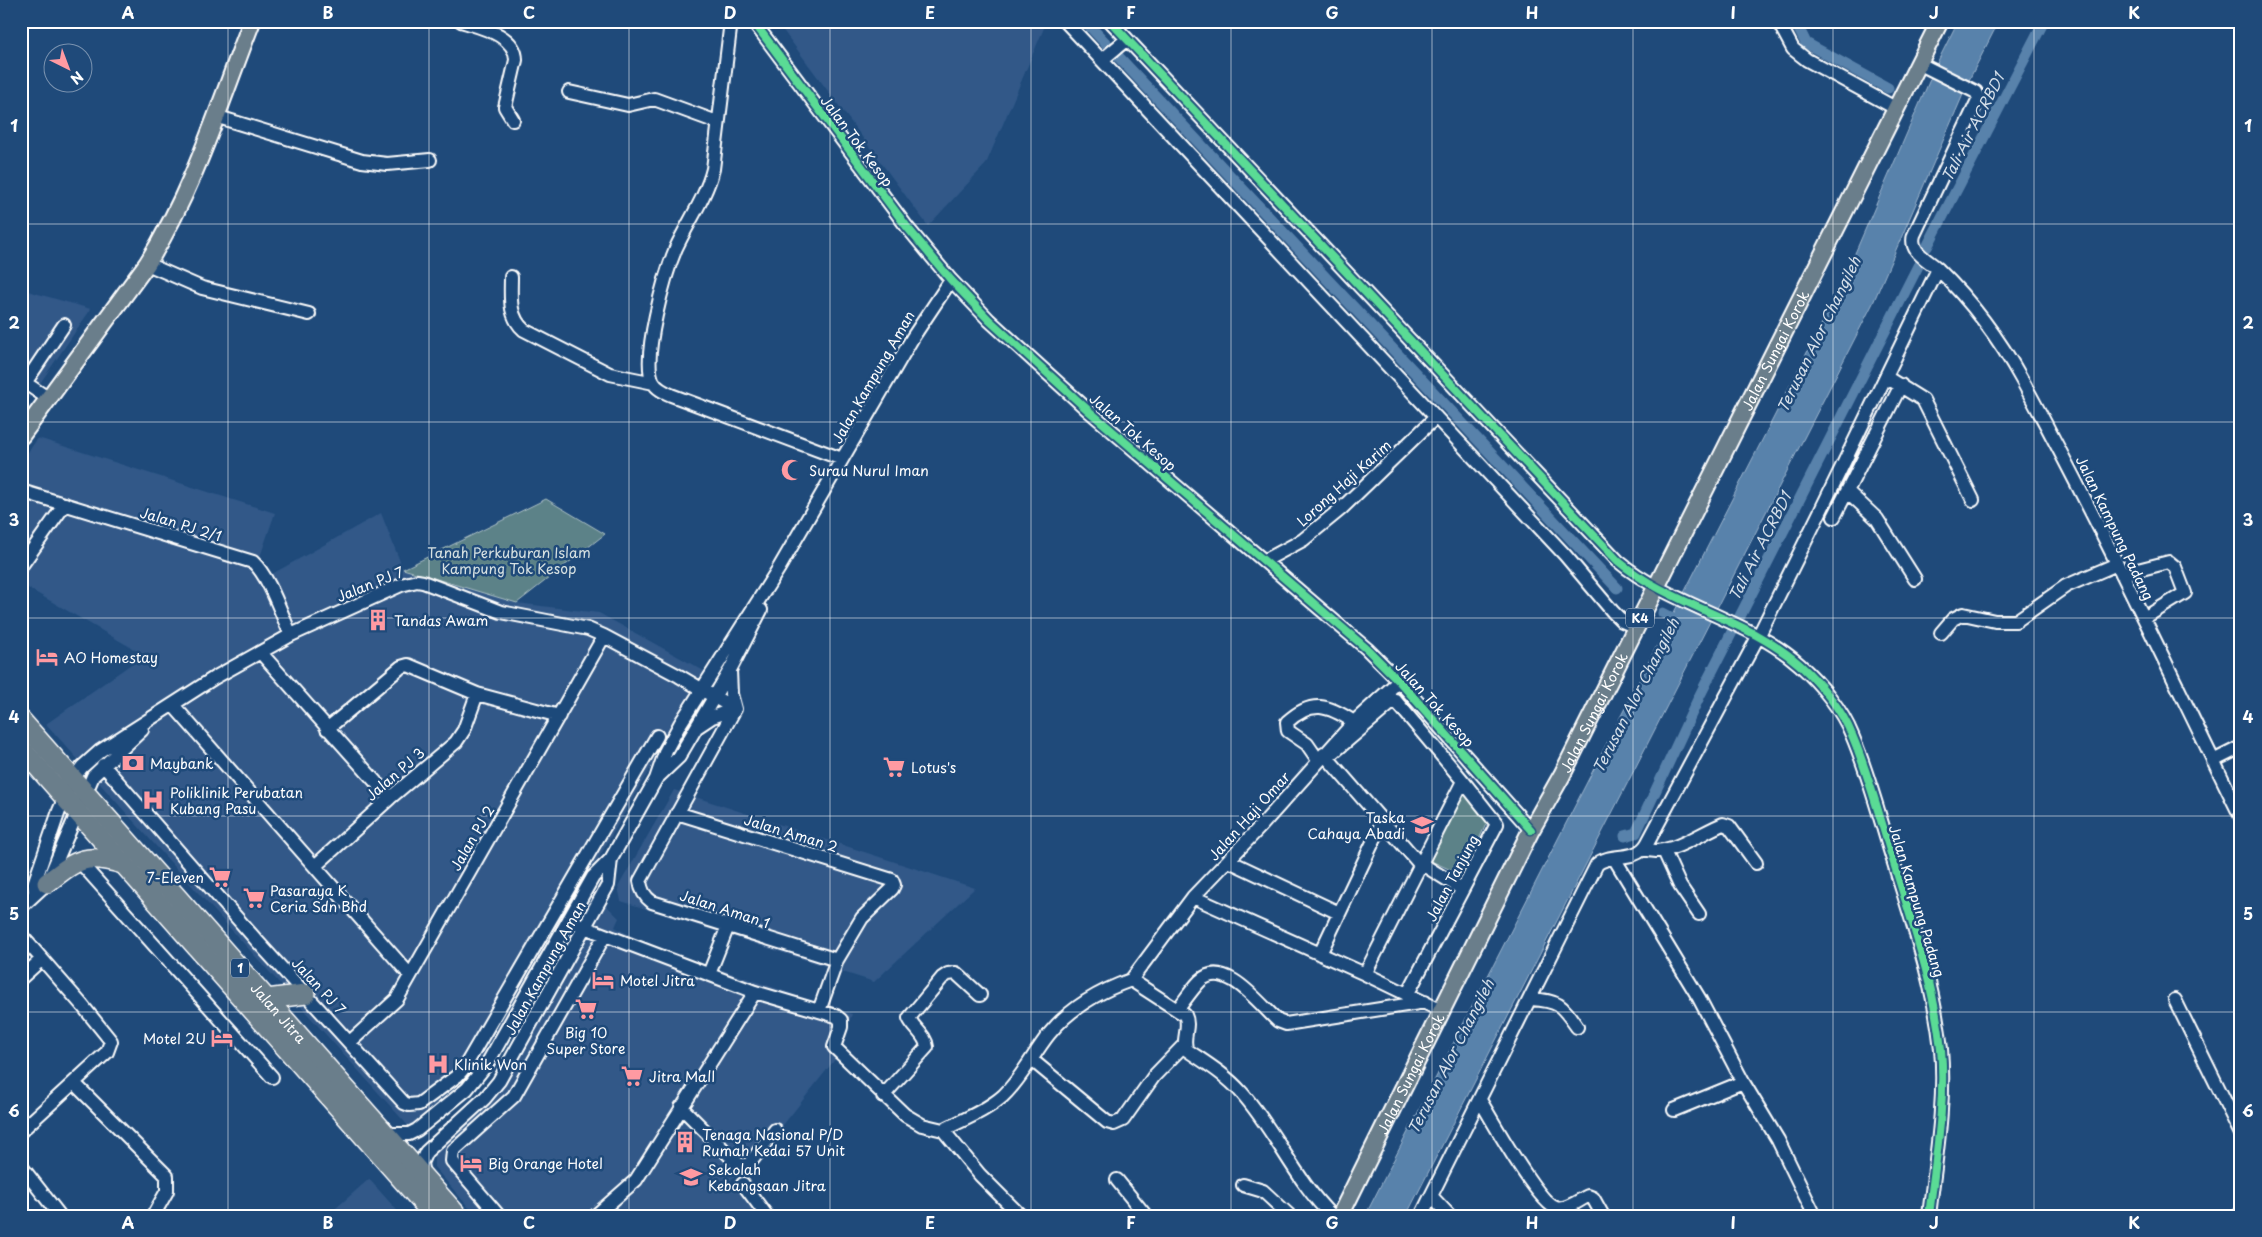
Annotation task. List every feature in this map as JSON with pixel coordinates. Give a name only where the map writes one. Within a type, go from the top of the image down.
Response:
[{"type":"highway","name":"Jalan Jitra","points":[[21,720],[458,1216]]},
{"type":"highway","name":"Jalan Jitra","points":[[21,748],[434,1216]]},
{"type":"highway","points":[[41,887],[86,858],[101,858],[123,864]]},
{"type":"highway","points":[[267,999],[306,994]]},
{"type":"main road","points":[[21,436],[147,264],[185,194],[252,21]]},
{"type":"main road","name":"Jalan Sungai Korok","points":[[1340,1216],[1531,830],[1562,775],[1636,627],[1662,589],[1897,109],[1926,67],[1940,21]]},
{"type":"street","points":[[461,21],[478,26],[508,41],[516,53],[505,107],[513,120]]},
{"type":"street","points":[[654,383],[648,365],[650,347],[663,289],[676,249],[710,179],[731,21]]},
{"type":"street","name":"Jalan Tok Kesop","points":[[754,21],[907,228],[951,280],[1032,361],[1355,639],[1399,681],[1531,830]]},
{"type":"street","points":[[1066,21],[1115,49],[1436,417],[1565,555],[1612,612],[1622,621],[1636,627]]},
{"type":"street","points":[[1110,21],[1115,49]]},
{"type":"street","points":[[1778,21],[1793,48],[1806,60],[1897,109]]},
{"type":"street","name":"Jalan Kampung Padang","points":[[1115,49],[1618,561],[1644,581],[1753,634],[1787,655],[1812,677],[1832,702],[1852,734],[1930,983],[1941,1049],[1940,1110],[1929,1216]]},
{"type":"street","name":"Jalan Kampung Padang","points":[[1926,67],[1972,90],[1978,95],[1978,102],[1913,239],[1913,244],[1919,254],[1938,269],[1981,317],[2006,350],[2104,533],[2119,569],[2241,817]]},
{"type":"street","points":[[569,92],[628,105],[654,99],[717,122]]},
{"type":"street","points":[[215,116],[362,160],[387,164],[430,160]]},
{"type":"street","points":[[147,264],[202,288],[309,314]]},
{"type":"street","points":[[1421,1216],[1531,1000],[1597,864],[1606,859],[1631,856],[1644,849],[1886,377],[1938,269]]},
{"type":"street","points":[[510,276],[513,318],[524,330],[610,374],[654,383],[671,395],[842,459]]},
{"type":"street","name":"Jalan Kampung Aman","points":[[386,1134],[409,1134],[417,1130],[468,1089],[477,1078],[526,998],[593,877],[611,859],[656,779],[666,750],[701,689],[779,568],[921,324],[951,280]]},
{"type":"street","points":[[49,399],[23,384],[64,325]]},
{"type":"street","points":[[1886,377],[1924,400],[1974,500]]},
{"type":"street","points":[[1834,517],[1901,385]]},
{"type":"street","name":"Lorong Haji Karim","points":[[1264,561],[1303,540],[1342,508],[1436,417]]},
{"type":"street","name":"Jalan PJ 2/1","points":[[21,491],[253,562],[258,567],[269,588],[291,635]]},
{"type":"street","points":[[1847,491],[1877,519],[1915,579]]},
{"type":"street","points":[[21,566],[65,504]]},
{"type":"street","points":[[1941,633],[1953,620],[1963,614],[1995,621],[2016,621],[2066,586],[2119,569],[2170,562],[2175,567],[2186,593],[2144,618]]},
{"type":"street","name":"Jalan Kampung Aman","points":[[656,779],[679,757],[713,696],[730,670],[765,602],[779,568]]},
{"type":"street","name":"Jalan PJ 7","points":[[154,718],[214,678],[291,635],[388,590],[417,581],[430,584],[501,612],[588,629],[735,709]]},
{"type":"street","name":"Jalan PJ 2","points":[[350,1042],[392,1005],[604,636]]},
{"type":"street","points":[[261,653],[390,798]]},
{"type":"street","points":[[328,729],[405,665],[414,666],[477,694],[558,716]]},
{"type":"street","points":[[693,731],[712,717],[735,709],[730,686],[730,670]]},
{"type":"street","name":"Jalan Haji Omar","points":[[1131,980],[1193,897],[1229,861],[1354,722],[1399,681]]},
{"type":"street","name":"Jalan PJ 3","points":[[316,866],[390,798],[456,742],[464,730],[477,694]]},
{"type":"street","points":[[1323,757],[1395,700],[1463,781],[1422,866],[1365,974]]},
{"type":"street","points":[[173,705],[410,975]]},
{"type":"street","points":[[1354,722],[1332,710],[1312,707],[1303,710],[1287,722],[1288,731],[1323,757],[1422,866],[1462,889]]},
{"type":"street","name":"Jalan Aman 1","points":[[735,709],[640,881],[643,893],[652,902],[837,960]]},
{"type":"street","points":[[21,907],[41,887],[79,785],[93,776],[154,718]]},
{"type":"street","points":[[41,887],[34,884],[79,785],[82,767],[100,751],[133,729],[154,718]]},
{"type":"street","name":"Jalan PJ 7","points":[[103,765],[306,994],[404,1103],[408,1105],[419,1104],[457,1076],[464,1068],[657,736]]},
{"type":"street","points":[[2213,761],[2241,746]]},
{"type":"street","name":"Jalan Tanjung","points":[[1407,995],[1497,824],[1463,781]]},
{"type":"street","name":"Jalan Aman 2","points":[[677,813],[892,880],[894,885],[862,918],[837,960]]},
{"type":"street","points":[[1320,954],[1383,821]]},
{"type":"street","points":[[1644,849],[1652,852],[1664,851],[1723,824],[1729,826],[1756,863]]},
{"type":"street","points":[[1664,851],[1680,886],[1699,914]]},
{"type":"street","points":[[1614,858],[1699,998],[1743,1082],[1778,1140],[1815,1216]]},
{"type":"street","name":"Jalan Kampung Aman","points":[[422,1176],[421,1163],[426,1152],[485,1098],[499,1081],[608,885],[611,859]]},
{"type":"street","points":[[79,861],[272,1077]]},
{"type":"street","points":[[1229,861],[1339,913]]},
{"type":"street","points":[[1193,897],[1365,974],[1442,1012]]},
{"type":"street","points":[[569,919],[584,927],[755,992],[819,1010],[841,1020],[841,1027],[834,1047],[905,1115],[922,1126],[943,1130],[989,1106],[1002,1096],[1032,1060],[1049,1034],[1069,1014],[1113,986],[1131,980],[1178,1009],[1188,1022],[1184,1045],[1154,1076],[1123,1120],[1114,1124],[1107,1122],[1032,1060]]},
{"type":"street","points":[[709,974],[728,926]]},
{"type":"street","points":[[499,1216],[452,1161],[452,1151],[514,1096],[605,935]]},
{"type":"street","points":[[21,936],[111,1041],[107,1052],[75,1084],[23,1126]]},
{"type":"street","points":[[21,978],[42,959]]},
{"type":"street","points":[[819,1010],[837,960]]},
{"type":"street","points":[[883,1096],[927,1047],[927,1041],[911,1023],[909,1018],[942,978],[948,974],[956,973],[980,995]]},
{"type":"street","points":[[1178,1009],[1200,981],[1214,975],[1233,979],[1278,1021],[1286,1024],[1425,1002]]},
{"type":"street","points":[[595,1216],[636,1180],[681,1106],[755,992]]},
{"type":"street","points":[[1531,1000],[1552,1001],[1565,1009],[1577,1027]]},
{"type":"street","points":[[2175,1000],[2241,1134]]},
{"type":"street","points":[[1184,1045],[1187,1050],[1225,1077],[1242,1093],[1310,1193],[1332,1216]]},
{"type":"street","points":[[1674,1110],[1743,1082]]},
{"type":"street","points":[[75,1084],[167,1176],[167,1191],[153,1216]]},
{"type":"street","points":[[1480,1100],[1527,1177],[1549,1204],[1556,1208],[1562,1208],[1588,1196],[1593,1198],[1603,1216]]},
{"type":"street","points":[[681,1106],[739,1165],[750,1163],[775,1130]]},
{"type":"street","points":[[943,1130],[980,1175],[1020,1216]]},
{"type":"street","points":[[21,1166],[60,1216]]},
{"type":"street","points":[[1117,1180],[1146,1216]]},
{"type":"street","points":[[743,1184],[767,1216]]},
{"type":"street","points":[[1243,1185],[1264,1191],[1290,1216]]},
{"type":"street","points":[[1431,1196],[1450,1216]]},
{"type":"street","points":[[2238,1216],[2241,1213]]},
{"type":"shaded area","points":[[776,21],[1047,21],[986,164],[928,226]]},
{"type":"shaded area","points":[[21,289],[91,309],[21,411]]},
{"type":"shaded area","points":[[38,438],[275,513],[260,557],[272,574],[381,513],[403,569],[517,603],[599,613],[706,672],[476,1071],[411,1129],[46,724],[144,655],[21,584],[21,462]]},
{"type":"shaded area","points":[[674,790],[975,888],[874,982],[621,901],[618,887]]},
{"type":"shaded area","points":[[606,905],[619,918],[615,927],[646,944],[852,1014],[837,1057],[742,1177],[737,1173],[731,1180],[759,1216],[476,1216],[434,1167],[434,1153],[500,1091]]},
{"type":"shaded area","points":[[369,1179],[402,1216],[327,1216]]},
{"type":"green space","name":"Tanah Perkuburan Islam Kampung Tok Kesop","points":[[546,499],[605,534],[517,603],[403,569]]},
{"type":"green space","points":[[1464,786],[1488,820],[1462,875],[1429,860]]},
{"type":"water","name":"Terusan Alor Changileh","points":[[1958,21],[1999,21],[1971,76],[1873,303],[1406,1216],[1365,1216],[1840,288],[1938,61]]},
{"type":"waterway","points":[[1085,21],[1617,588]]},
{"type":"waterway","points":[[1795,21],[1806,43],[1888,88]]},
{"type":"waterway","name":"Tali Air ACRBD1","points":[[1927,247],[2044,21]]},
{"type":"waterway","name":"Tali Air ACRBD1","points":[[1625,836],[1636,833],[1700,695],[1918,266]]},
{"type":"waterway","points":[[1663,613],[1684,624]]},
{"type":"cycle path","points":[[753,21],[907,227],[951,280],[989,320],[1090,412],[1367,649],[1399,681],[1531,830]]},
{"type":"cycle path","points":[[1110,21],[1618,561],[1661,590],[1733,623],[1779,649],[1808,672],[1837,707],[1852,735],[1869,781],[1928,977],[1938,1025],[1941,1049],[1942,1090],[1929,1216]]},
{"type":"place","name":"Surau Nurul Iman","points":[[792,470]]},
{"type":"place","name":"Tandas Awam","points":[[378,620]]},
{"type":"place","name":"AO Homestay","points":[[47,657]]},
{"type":"place","name":"Maybank","points":[[133,763]]},
{"type":"place","name":"Lotus's","points":[[894,767]]},
{"type":"place","name":"Poliklinik Perubatan Kubang Pasu","points":[[153,800]]},
{"type":"place","name":"Taska Cahaya Abadi","points":[[1422,825]]},
{"type":"place","name":"7-Eleven","points":[[220,877]]},
{"type":"place","name":"Pasaraya K Ceria Sdn Bhd","points":[[254,898]]},
{"type":"place","name":"Motel Jitra","points":[[603,980]]},
{"type":"place","name":"Big 10 Super Store","points":[[586,1009]]},
{"type":"place","name":"Motel 2U","points":[[222,1038]]},
{"type":"place","name":"Klinik Won","points":[[438,1064]]},
{"type":"place","name":"Jitra Mall","points":[[632,1076]]},
{"type":"place","name":"Tenaga Nasional P/D Rumah Kedai 57 Unit","points":[[685,1142]]},
{"type":"place","name":"Big Orange Hotel","points":[[471,1163]]},
{"type":"place","name":"Sekolah Kebangsaan Jitra","points":[[691,1177]]}]
